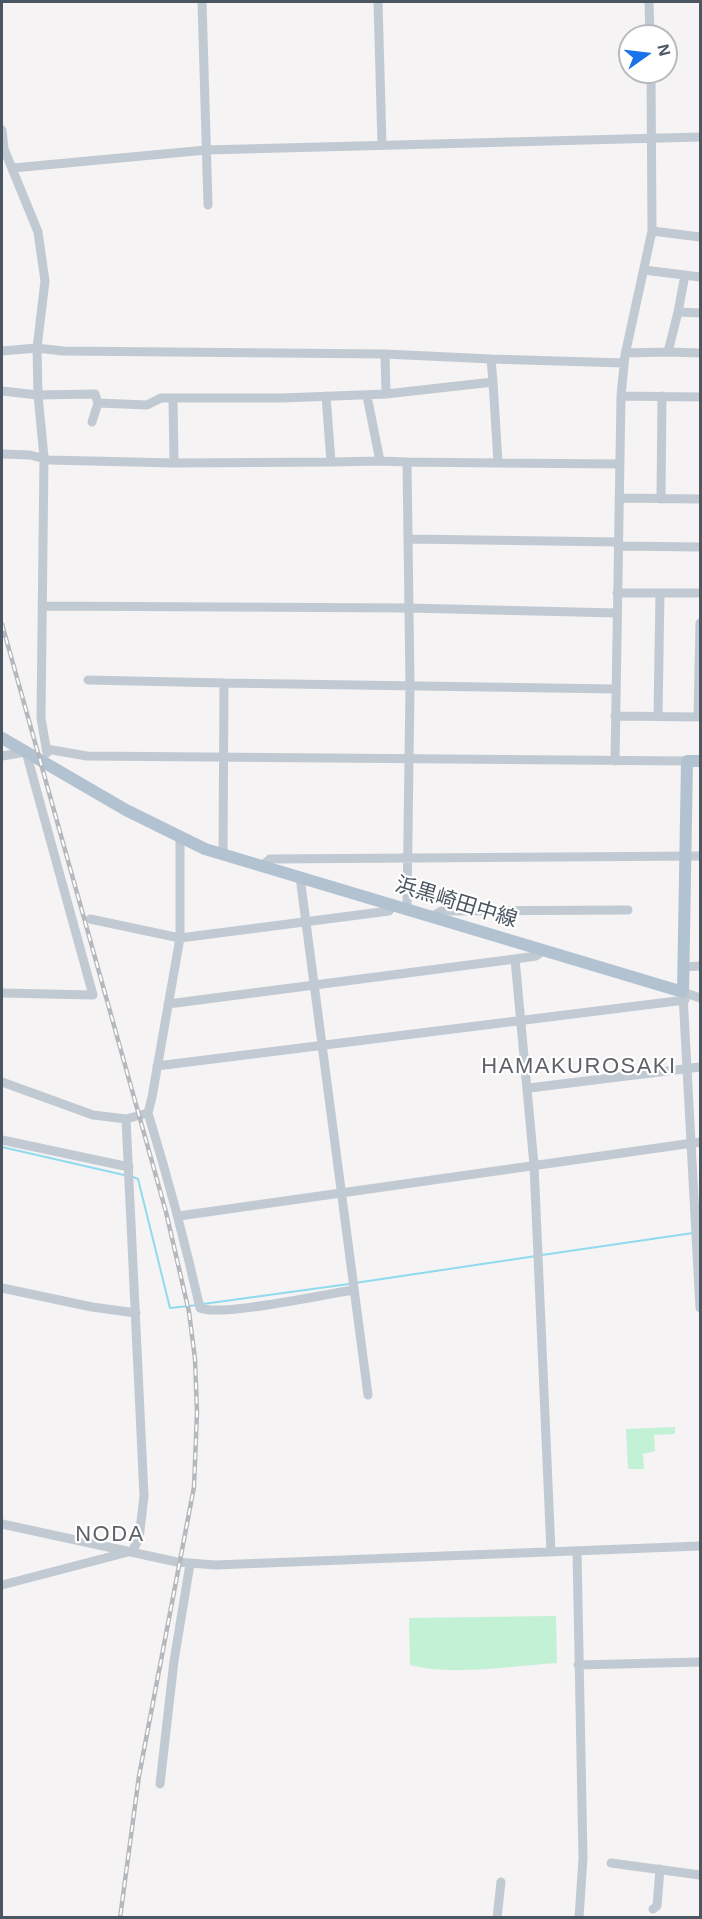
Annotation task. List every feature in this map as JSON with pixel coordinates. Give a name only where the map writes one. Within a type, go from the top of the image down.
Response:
[{"type":"main road","name":"浜黒崎田中線","points":[[2,738],[180,839],[262,866],[544,950],[684,996]]},
{"type":"main road","points":[[684,996],[687,761],[700,761]]},
{"type":"street","points":[[202,2],[208,205]]},
{"type":"street","points":[[378,2],[382,145]]},
{"type":"street","points":[[650,2],[650,24]]},
{"type":"street","points":[[615,761],[621,396],[625,358],[652,231],[651,84]]},
{"type":"street","points":[[2,130],[3,147],[38,232],[45,281],[37,348],[38,396],[44,457],[41,718],[47,764]]},
{"type":"street","points":[[13,168],[206,150],[700,137]]},
{"type":"street","points":[[652,231],[700,237]]},
{"type":"street","points":[[644,270],[700,277]]},
{"type":"street","points":[[668,352],[686,275]]},
{"type":"street","points":[[678,312],[700,313]]},
{"type":"street","points":[[2,351],[37,348],[63,351],[385,354],[491,359],[625,358],[668,352],[700,352]]},
{"type":"street","points":[[385,354],[386,394]]},
{"type":"street","points":[[491,359],[498,462]]},
{"type":"street","points":[[99,404],[147,405],[161,398],[367,396],[493,382]]},
{"type":"street","points":[[2,391],[38,396],[95,394],[99,404],[92,422]]},
{"type":"street","points":[[326,396],[331,462]]},
{"type":"street","points":[[367,396],[380,461]]},
{"type":"street","points":[[621,396],[700,397]]},
{"type":"street","points":[[661,499],[662,396]]},
{"type":"street","points":[[173,399],[174,463]]},
{"type":"street","points":[[2,454],[174,463],[380,461],[620,464]]},
{"type":"street","points":[[407,462],[410,686],[407,908]]},
{"type":"street","points":[[619,498],[700,499]]},
{"type":"street","points":[[409,539],[700,547]]},
{"type":"street","points":[[617,593],[700,593]]},
{"type":"street","points":[[658,716],[660,593]]},
{"type":"street","points":[[43,606],[409,608],[617,613]]},
{"type":"street","points":[[615,716],[699,717],[700,623]]},
{"type":"street","points":[[88,681],[616,689]]},
{"type":"street","points":[[223,854],[224,683]]},
{"type":"street","points":[[46,749],[87,756],[687,761]]},
{"type":"street","points":[[2,756],[26,752],[93,995],[2,993]]},
{"type":"street","points":[[180,839],[180,938],[148,1113],[168,1187],[179,1216],[200,1308],[207,1311],[354,1290]]},
{"type":"street","points":[[262,866],[270,859],[700,856]]},
{"type":"street","points":[[300,877],[368,1395]]},
{"type":"street","points":[[90,920],[180,938],[389,911],[393,904]]},
{"type":"street","points":[[433,916],[441,911],[628,910]]},
{"type":"street","points":[[168,1004],[536,956],[544,950]]},
{"type":"street","points":[[515,959],[529,1088],[534,1165],[551,1552]]},
{"type":"street","points":[[683,967],[700,966]]},
{"type":"street","points":[[157,1066],[522,1021],[684,996],[700,998]]},
{"type":"street","points":[[684,996],[696,1141],[700,1308]]},
{"type":"street","points":[[529,1088],[700,1067]]},
{"type":"street","points":[[2,1082],[93,1115],[126,1119],[148,1113]]},
{"type":"street","points":[[2,1585],[132,1551],[139,1539],[144,1496],[126,1119]]},
{"type":"street","points":[[2,1140],[129,1167]]},
{"type":"street","points":[[179,1216],[696,1141]]},
{"type":"street","points":[[2,1288],[92,1307],[136,1313]]},
{"type":"street","points":[[2,1524],[190,1564],[700,1546]]},
{"type":"street","points":[[576,1551],[583,1858],[579,1917]]},
{"type":"street","points":[[160,1784],[174,1661],[190,1564]]},
{"type":"street","points":[[578,1665],[700,1662]]},
{"type":"street","points":[[611,1863],[700,1875]]},
{"type":"street","points":[[653,1909],[657,1906],[660,1869]]},
{"type":"street","points":[[497,1917],[501,1882]]},
{"type":"green space","points":[[675,1427],[675,1434],[654,1435],[655,1451],[643,1454],[644,1469],[628,1469],[626,1429]]},
{"type":"green space","points":[[556,1616],[557,1663],[464,1670],[410,1665],[409,1618]]},
{"type":"waterway","points":[[2,1147],[124,1175]]},
{"type":"waterway","points":[[133,1177],[138,1179],[170,1308],[198,1305]]},
{"type":"waterway","points":[[542,1255],[693,1233]]},
{"type":"waterway","points":[[355,1283],[536,1256]]},
{"type":"waterway","points":[[203,1304],[349,1284]]},
{"type":"railway","points":[[2,624],[166,1212],[189,1312],[195,1359],[197,1412],[194,1487],[139,1776],[120,1918]]},
{"type":"district","name":"HAMAKUROSAKI","points":[[579,1067]]},
{"type":"district","name":"NODA","points":[[110,1535]]}]
